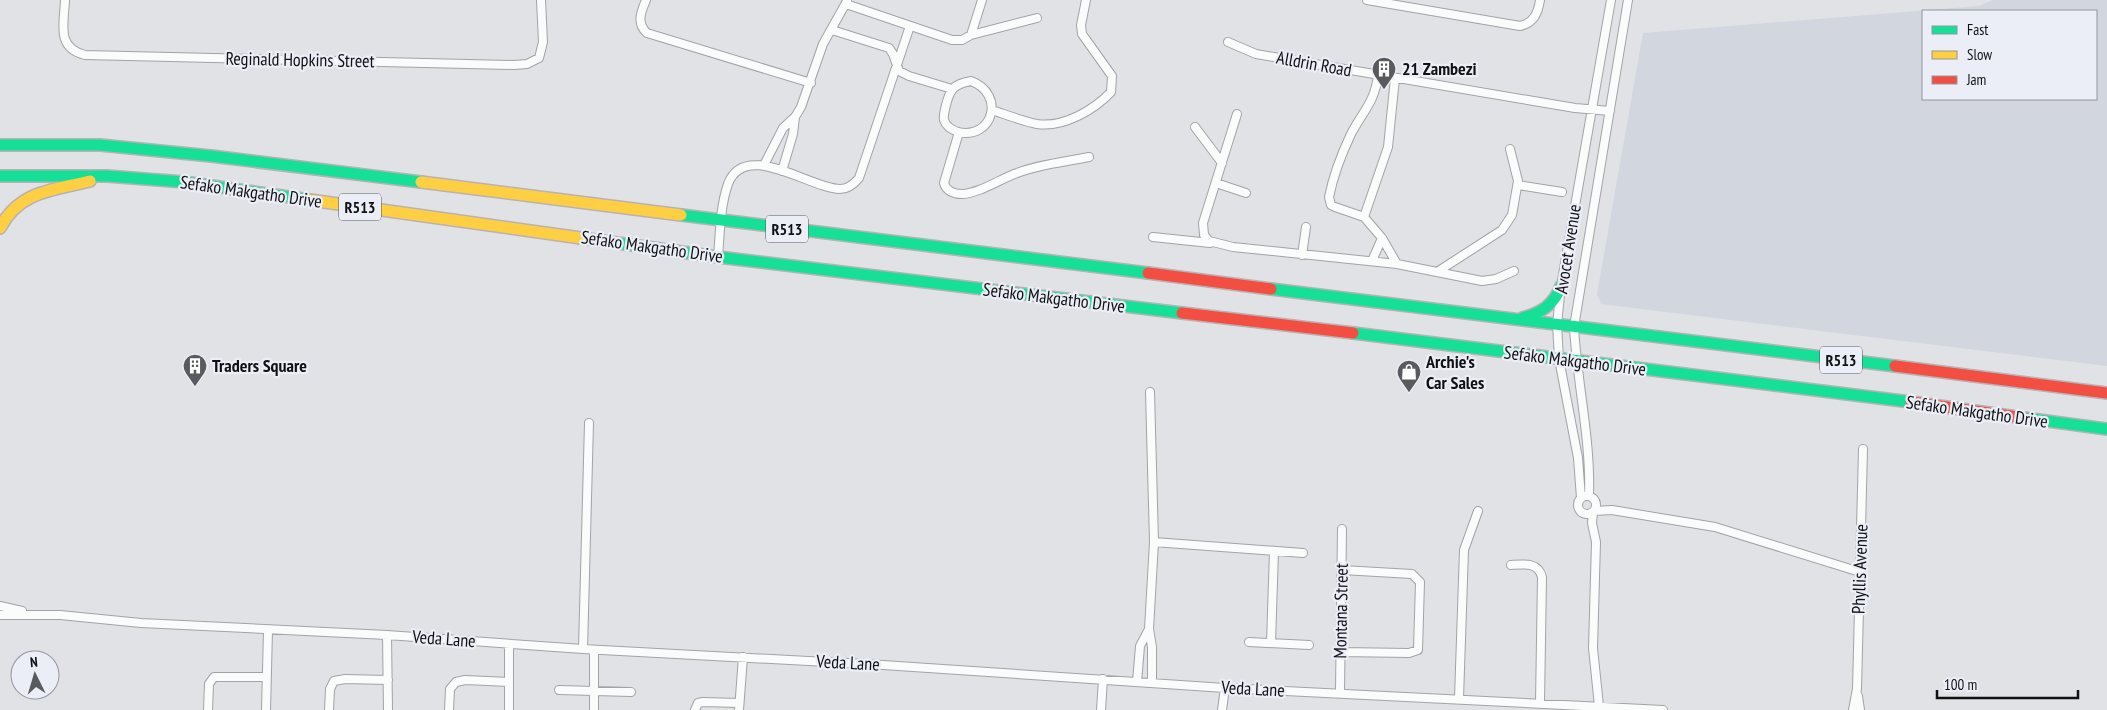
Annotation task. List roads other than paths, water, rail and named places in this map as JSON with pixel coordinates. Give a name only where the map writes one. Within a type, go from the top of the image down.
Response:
[{"type":"main road","name":"Sefako Makgatho Drive","points":[[0,144],[108,146],[211,156],[2107,393]]},
{"type":"main road","name":"Sefako Makgatho Drive","points":[[0,176],[107,176],[204,185],[718,257],[1817,389],[2107,429]]},
{"type":"main road","points":[[0,228],[10,210],[28,197],[107,176]]},
{"type":"main road","points":[[1505,318],[1523,318],[1544,309],[1558,296],[1561,286]]},
{"type":"street","name":"Reginald Hopkins Street","points":[[65,0],[64,32],[67,46],[75,53],[85,55],[514,65],[535,62],[539,58],[543,42],[542,0]]},
{"type":"street","points":[[646,0],[640,21],[642,28],[647,33],[811,83]]},
{"type":"street","points":[[971,34],[982,0]]},
{"type":"street","points":[[992,110],[1027,122],[1051,124],[1098,106],[1111,92],[1112,76],[1082,34],[1081,25],[1086,0]]},
{"type":"street","points":[[1367,0],[1520,26],[1527,25],[1534,18],[1538,11],[1540,0]]},
{"type":"street","name":"Avocet Avenue","points":[[1584,513],[1579,507],[1581,498],[1578,458],[1559,359],[1556,324],[1590,110],[1611,0]]},
{"type":"street","name":"Avocet Avenue","points":[[1599,706],[1593,648],[1596,542],[1592,523],[1593,499],[1576,361],[1574,327],[1628,0]]},
{"type":"street","points":[[782,171],[793,134],[795,118],[811,83],[823,44],[847,2],[952,40],[962,40],[971,34],[1037,18]]},
{"type":"street","points":[[718,257],[721,221],[732,178],[749,166],[764,165],[836,189],[842,189],[854,184],[864,168],[910,26]]},
{"type":"street","points":[[832,30],[889,48],[899,70],[909,76],[952,89]]},
{"type":"street","name":"Alldrin Road","points":[[1228,42],[1256,54],[1590,110],[1610,111]]},
{"type":"street","points":[[1378,75],[1376,90],[1371,104],[1351,135],[1329,197],[1331,205],[1364,217],[1382,238],[1397,264]]},
{"type":"street","points":[[1364,217],[1388,147],[1395,78]]},
{"type":"street","points":[[971,81],[978,84],[989,95],[992,110],[985,124],[979,130],[972,132],[954,131],[944,121],[948,94],[952,89],[964,82],[971,81]]},
{"type":"street","points":[[1217,244],[1206,238],[1202,230],[1238,114]]},
{"type":"street","points":[[764,165],[783,128],[795,118]]},
{"type":"street","points":[[1195,127],[1222,163]]},
{"type":"street","points":[[959,132],[944,183],[946,188],[953,193],[968,193],[1018,172],[1089,156]]},
{"type":"street","points":[[1437,272],[1504,228],[1512,215],[1518,184],[1518,173],[1510,149]]},
{"type":"street","points":[[1216,183],[1246,193]]},
{"type":"street","points":[[1518,184],[1562,192]]},
{"type":"street","points":[[1302,255],[1306,227]]},
{"type":"street","points":[[1153,237],[1302,255],[1397,264],[1482,281],[1496,279],[1514,271]]},
{"type":"street","points":[[1372,262],[1382,238]]},
{"type":"street","points":[[1150,392],[1154,542],[1149,629],[1152,647],[1152,682]]},
{"type":"street","points":[[583,650],[589,423]]},
{"type":"street","name":"Phyllis Avenue","points":[[1853,710],[1857,689],[1863,449]]},
{"type":"street","points":[[1581,498],[1593,499],[1612,510]]},
{"type":"street","points":[[1584,513],[1612,510],[1715,527],[1860,572]]},
{"type":"street","points":[[1459,698],[1464,550],[1478,511]]},
{"type":"street","points":[[1584,513],[1592,523]]},
{"type":"street","name":"Montana Street","points":[[1340,692],[1342,529]]},
{"type":"street","points":[[1154,542],[1303,553]]},
{"type":"street","points":[[1271,643],[1274,551]]},
{"type":"street","points":[[1511,565],[1532,565],[1537,567],[1542,577],[1540,702]]},
{"type":"street","points":[[1340,652],[1409,653],[1418,650],[1420,582],[1412,574],[1342,570]]},
{"type":"street","points":[[0,606],[34,614]]},
{"type":"street","points":[[0,615],[34,614]]},
{"type":"street","name":"Veda Lane","points":[[34,614],[268,630],[387,635],[583,650],[743,657],[1225,688],[1540,702],[1663,710]]},
{"type":"street","points":[[1137,682],[1140,646],[1149,629]]},
{"type":"street","points":[[266,710],[268,630]]},
{"type":"street","points":[[387,635],[388,710]]},
{"type":"street","points":[[1249,642],[1309,645]]},
{"type":"street","points":[[509,644],[509,710]]},
{"type":"street","points":[[594,650],[594,710]]},
{"type":"street","points":[[695,710],[698,703],[703,702],[739,706],[743,657]]},
{"type":"street","points":[[208,710],[209,684],[214,677],[266,676]]},
{"type":"street","points":[[328,710],[330,689],[334,681],[345,679],[388,680]]},
{"type":"street","points":[[1101,710],[1103,679]]},
{"type":"street","points":[[449,710],[450,689],[456,682],[465,680],[509,682]]},
{"type":"street","points":[[1222,710],[1225,688]]},
{"type":"street","name":"Phyllis Avenue","points":[[1857,689],[1860,710]]},
{"type":"street","points":[[559,690],[631,692]]},
{"type":"place","name":"21 Zambezi","points":[[1384,90]]},
{"type":"place","name":"Traders Square","points":[[195,387]]},
{"type":"place","name":"Archie's Car Sales","points":[[1409,393]]}]
